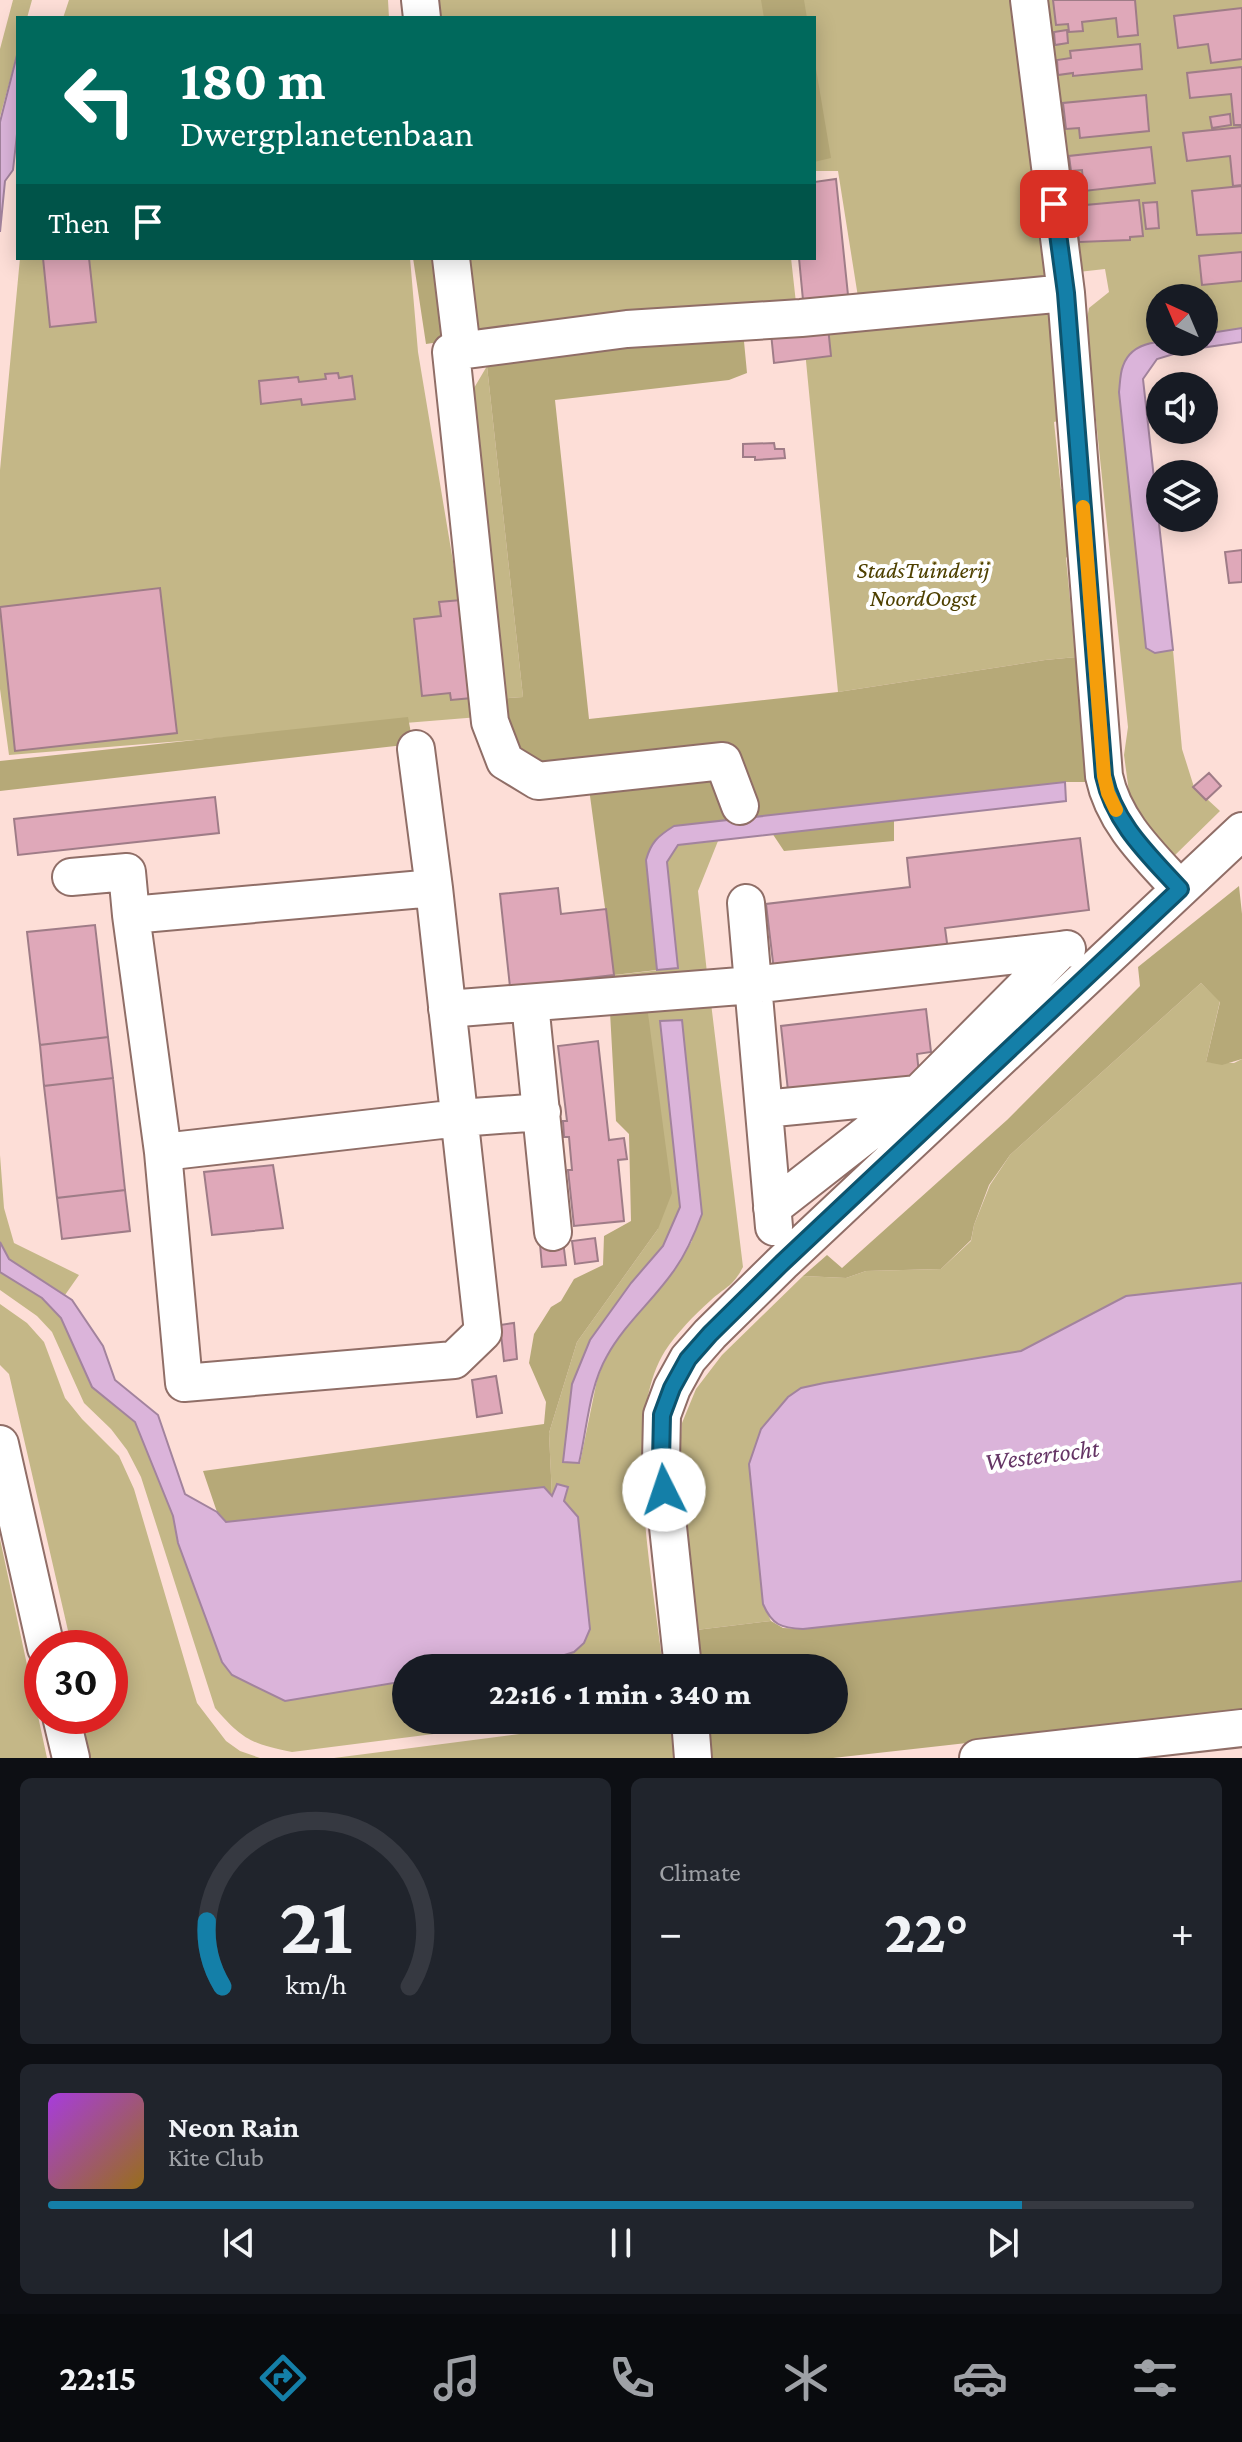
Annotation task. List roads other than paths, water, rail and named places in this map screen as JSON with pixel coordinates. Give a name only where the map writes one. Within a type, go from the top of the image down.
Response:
[{"type":"street","points":[[1029,0],[1066,293],[1106,785],[1119,817],[1180,889]]},
{"type":"street","points":[[451,260],[462,350]]},
{"type":"street","points":[[740,806],[723,761],[538,781],[505,761],[490,722],[451,352],[627,329],[801,318],[1066,293]]},
{"type":"street","points":[[71,877],[127,872],[163,1152],[184,1383],[454,1360],[483,1332],[416,749]]},
{"type":"street","points":[[682,1654],[661,1461],[662,1415],[688,1359],[782,1263],[1242,831]]},
{"type":"street","points":[[131,915],[434,888]]},
{"type":"street","points":[[746,903],[774,1238],[782,1263]]},
{"type":"street","points":[[447,1009],[753,985],[1124,942]]},
{"type":"street","points":[[772,1208],[918,1094],[1061,950]]},
{"type":"street","points":[[530,1003],[553,1232]]},
{"type":"street","points":[[764,1109],[918,1094]]},
{"type":"street","points":[[163,1152],[459,1118],[542,1112]]},
{"type":"street","points":[[0,1444],[42,1630]]},
{"type":"street","points":[[65,1734],[71,1758]]},
{"type":"street","points":[[691,1734],[693,1758]]},
{"type":"street","points":[[978,1758],[1224,1739]]},
{"type":"water","points":[[16,59],[16,143],[13,170],[5,181],[0,232],[0,122]]},
{"type":"water","points":[[1242,328],[1242,342],[1218,345],[1218,332]]},
{"type":"water","points":[[1146,344],[1146,356],[1167,356],[1157,359],[1143,379],[1146,444],[1150,444],[1152,460],[1146,460],[1146,532],[1160,532],[1173,650],[1155,653],[1146,648],[1119,392],[1122,369],[1136,349]]},
{"type":"water","points":[[1065,782],[1066,801],[678,845],[667,862],[678,968],[657,970],[646,860],[656,840],[674,826]]},
{"type":"water","points":[[682,1020],[702,1214],[679,1263],[622,1333],[601,1368],[592,1395],[579,1463],[563,1462],[572,1384],[590,1340],[631,1283],[663,1246],[680,1207],[660,1021]]},
{"type":"water","points":[[0,1242],[9,1259],[72,1300],[103,1346],[115,1380],[158,1415],[185,1494],[217,1512],[226,1522],[544,1487],[552,1496],[557,1484],[568,1487],[564,1501],[578,1517],[590,1629],[584,1643],[568,1654],[392,1654],[392,1683],[285,1701],[232,1675],[222,1662],[178,1543],[173,1516],[135,1422],[92,1387],[61,1318],[42,1298],[0,1272]]},
{"type":"water","name":"Westertocht","points":[[1242,1283],[1242,1581],[803,1629],[783,1626],[770,1617],[763,1604],[749,1464],[761,1429],[788,1397],[801,1388],[824,1383],[1021,1351],[1126,1296]]},
{"type":"park label","name":"StadsTuinderij NoordOogst","points":[[923,583]]}]
